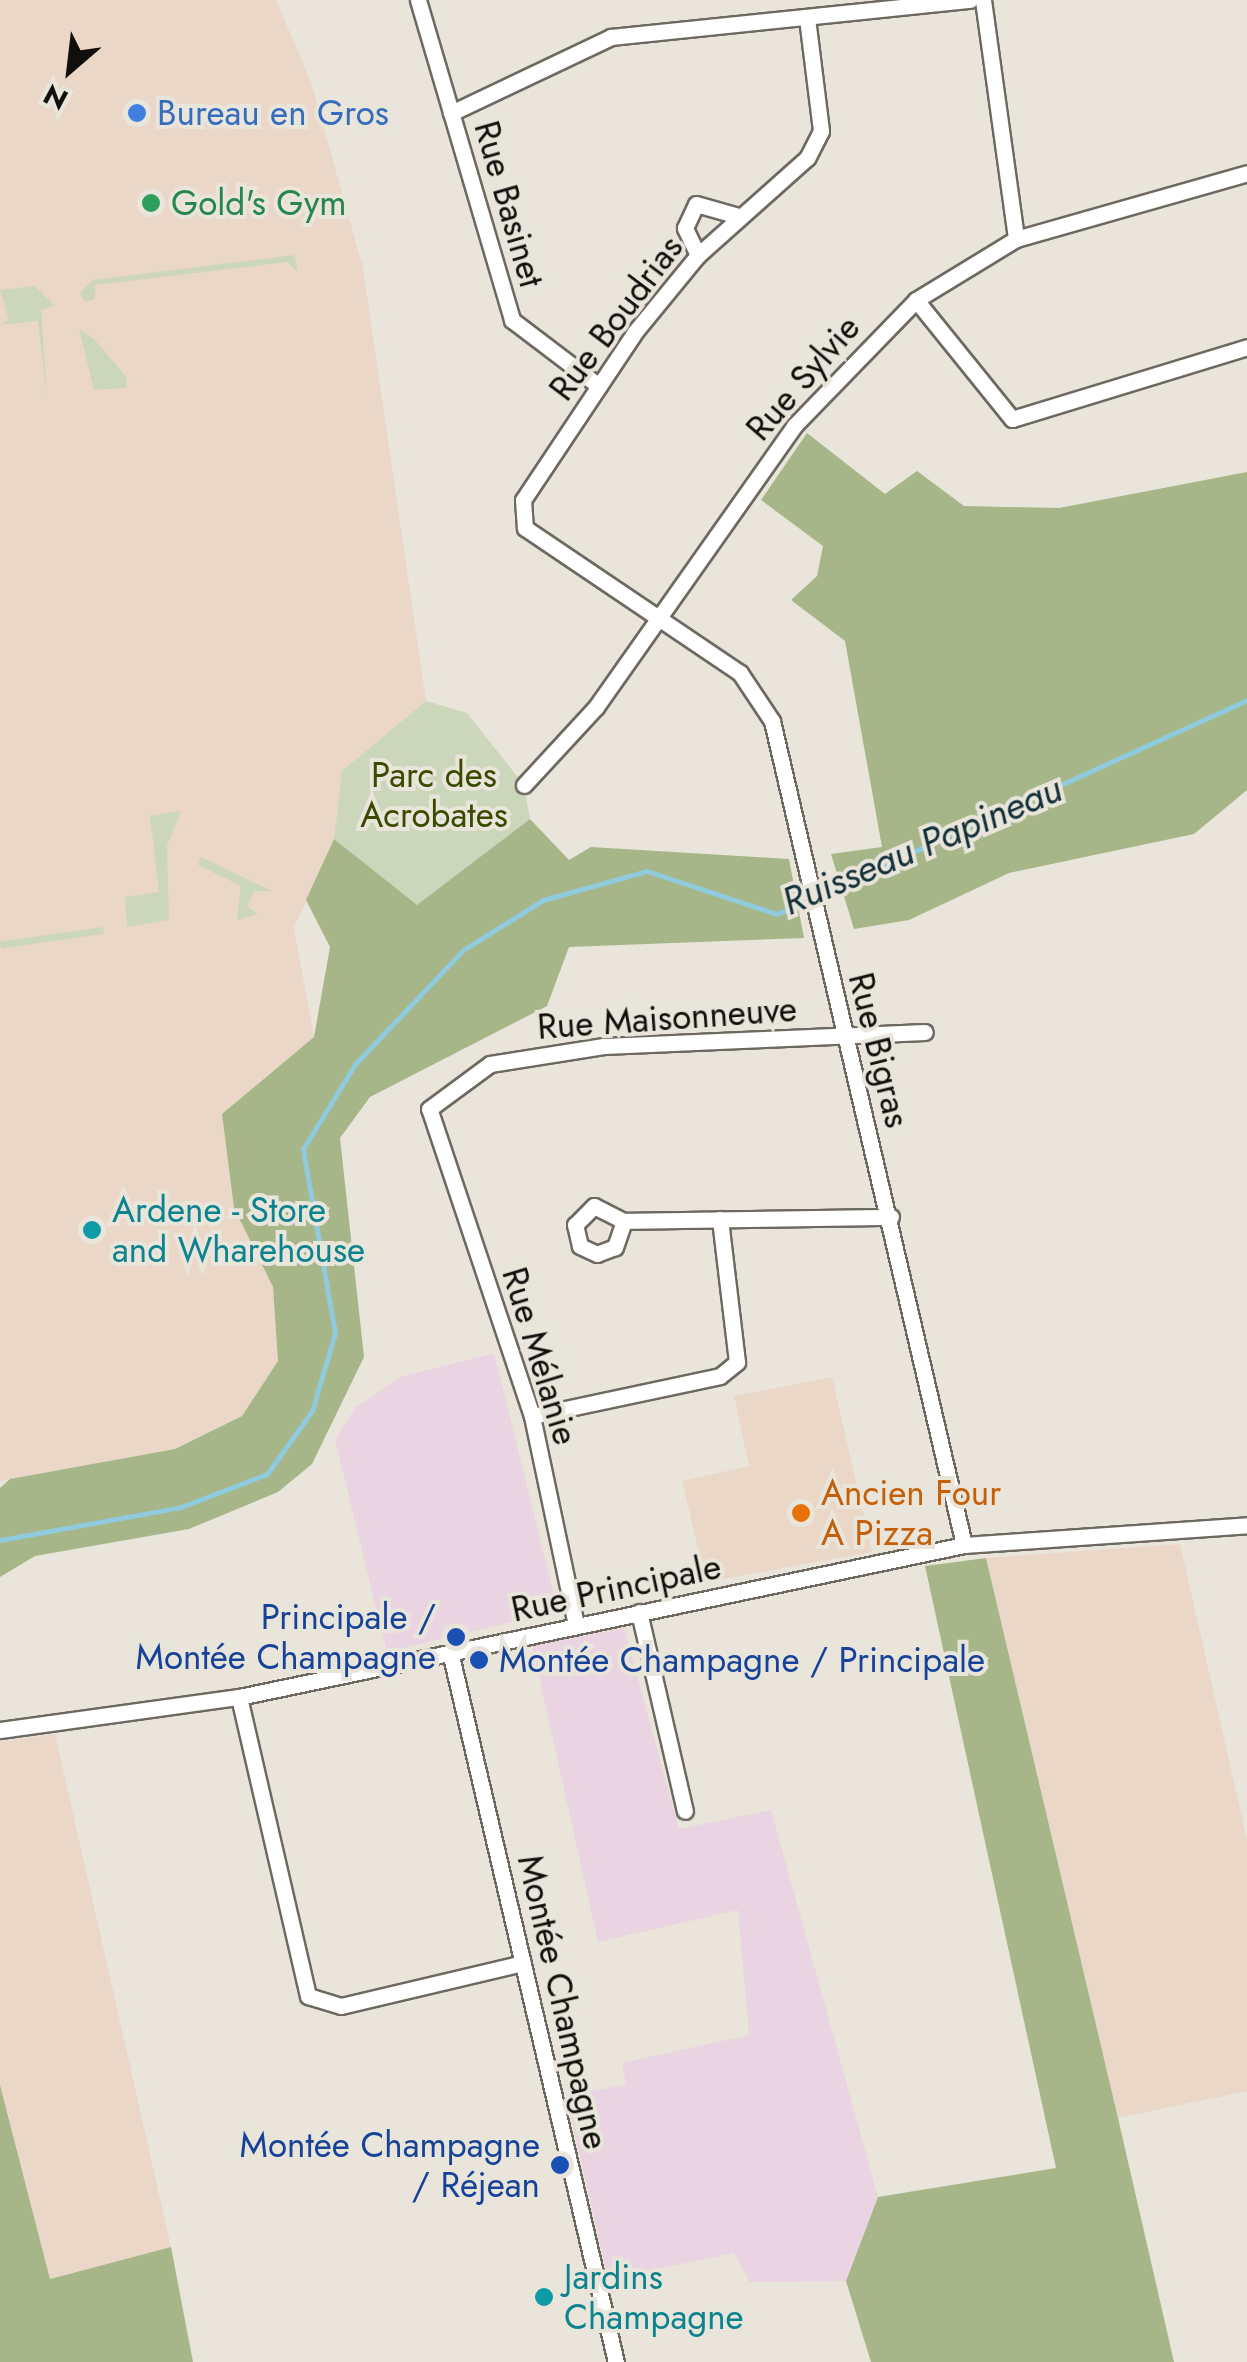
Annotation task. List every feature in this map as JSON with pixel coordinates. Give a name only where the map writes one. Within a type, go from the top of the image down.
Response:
[{"type":"street","name":"Rue Basinet","points":[[418,0],[512,320],[599,386]]},
{"type":"street","points":[[451,113],[611,37],[970,0]]},
{"type":"street","points":[[983,0],[1016,239]]},
{"type":"street","name":"Rue Boudrias","points":[[657,620],[525,528],[523,500],[599,386],[698,255],[807,158],[821,131],[807,18]]},
{"type":"street","name":"Rue Sylvie","points":[[524,785],[563,749],[794,426],[916,300],[1016,239],[1247,172]]},
{"type":"street","points":[[698,255],[685,228],[696,204],[738,216]]},
{"type":"street","points":[[916,300],[1012,419],[1247,347]]},
{"type":"street","name":"Rue Bigras","points":[[657,620],[759,694],[804,866],[842,1036],[892,1217],[964,1545]]},
{"type":"street","name":"Rue Maisonneuve","points":[[429,1109],[490,1064],[604,1046],[926,1032]]},
{"type":"street","name":"Rue Mélanie","points":[[429,1109],[532,1416],[576,1625]]},
{"type":"street","points":[[624,1220],[892,1217]]},
{"type":"street","points":[[532,1416],[720,1376],[737,1362],[720,1218]]},
{"type":"street","name":"Rue Principale","points":[[0,1730],[239,1698],[964,1545],[1247,1526]]},
{"type":"street","points":[[639,1612],[685,1812]]},
{"type":"street","name":"Montée Champagne","points":[[451,1656],[616,2362]]},
{"type":"street","points":[[239,1698],[308,1996],[341,2006],[523,1963]]},
{"type":"shaded area","points":[[0,0],[276,0],[311,82],[363,268],[426,701],[342,771],[334,839],[294,928],[314,1037],[222,1114],[234,1208],[273,1287],[278,1361],[242,1416],[174,1449],[0,1481]]},
{"type":"shaded area","points":[[494,1353],[558,1611],[387,1652],[335,1440],[355,1408],[400,1377]]},
{"type":"shaded area","points":[[832,1377],[872,1552],[706,1582],[682,1481],[749,1466],[734,1396]]},
{"type":"shaded area","points":[[1180,1544],[1247,1840],[1247,2091],[1118,2118],[986,1558]]},
{"type":"shaded area","points":[[624,1628],[679,1829],[771,1810],[878,2197],[846,2281],[750,2282],[734,2253],[608,2279],[566,2095],[626,2085],[622,2063],[749,2035],[738,1910],[598,1942],[532,1646]]},
{"type":"shaded area","points":[[55,1734],[171,2247],[50,2279],[0,2085],[0,1742]]},
{"type":"green space","points":[[294,255],[298,272],[287,262],[95,285],[95,299],[85,302],[80,293],[93,280]]},
{"type":"green space","points":[[35,286],[54,305],[41,310],[47,397],[38,321],[0,325],[9,320],[0,290]]},
{"type":"green space","points":[[79,329],[95,340],[127,378],[127,388],[94,390]]},
{"type":"green space","points":[[807,433],[885,494],[917,471],[964,506],[1059,508],[1247,472],[1247,790],[1194,834],[1009,873],[909,920],[854,929],[831,854],[882,847],[845,641],[791,600],[817,576],[823,546],[761,500]]},
{"type":"green space","name":"Parc des Acrobates","points":[[426,701],[467,713],[524,785],[530,819],[417,906],[334,839],[342,771]]},
{"type":"green space","points":[[181,811],[167,846],[169,920],[127,927],[125,897],[159,892],[150,816]]},
{"type":"green space","points":[[530,819],[569,860],[591,847],[789,859],[804,938],[569,947],[547,1006],[370,1097],[340,1138],[364,1357],[312,1464],[278,1492],[189,1529],[35,1556],[0,1577],[0,1488],[10,1479],[175,1449],[242,1416],[278,1361],[273,1287],[234,1208],[222,1114],[314,1037],[330,947],[306,900],[334,839],[417,905]]},
{"type":"green space","points":[[201,857],[272,891],[254,891],[247,906],[258,914],[237,920],[241,886],[198,865]]},
{"type":"green space","points":[[103,927],[104,934],[1,948],[0,941]]},
{"type":"green space","points":[[986,1558],[1174,2362],[871,2362],[846,2281],[878,2197],[1056,2168],[925,1566]]},
{"type":"green space","points":[[0,2085],[50,2279],[171,2247],[193,2362],[0,2362]]},
{"type":"waterway","name":"Ruisseau Papineau","points":[[0,1540],[181,1507],[267,1474],[312,1411],[335,1333],[303,1149],[355,1064],[463,950],[543,900],[647,871],[777,914],[1247,700]]},
{"type":"place","name":"Bureau en Gros","points":[[137,113]]},
{"type":"place","name":"Gold's Gym","points":[[151,203]]},
{"type":"place","name":"Ardene - Store and Wharehouse","points":[[92,1230]]},
{"type":"place","name":"Ancien Four A Pizza","points":[[801,1513]]},
{"type":"place","name":"Principale / Montée Champagne","points":[[456,1637]]},
{"type":"place","name":"Montée Champagne / Principale","points":[[479,1660]]},
{"type":"place","name":"Montée Champagne / Réjean","points":[[560,2165]]},
{"type":"place","name":"Jardins Champagne","points":[[544,2297]]}]
